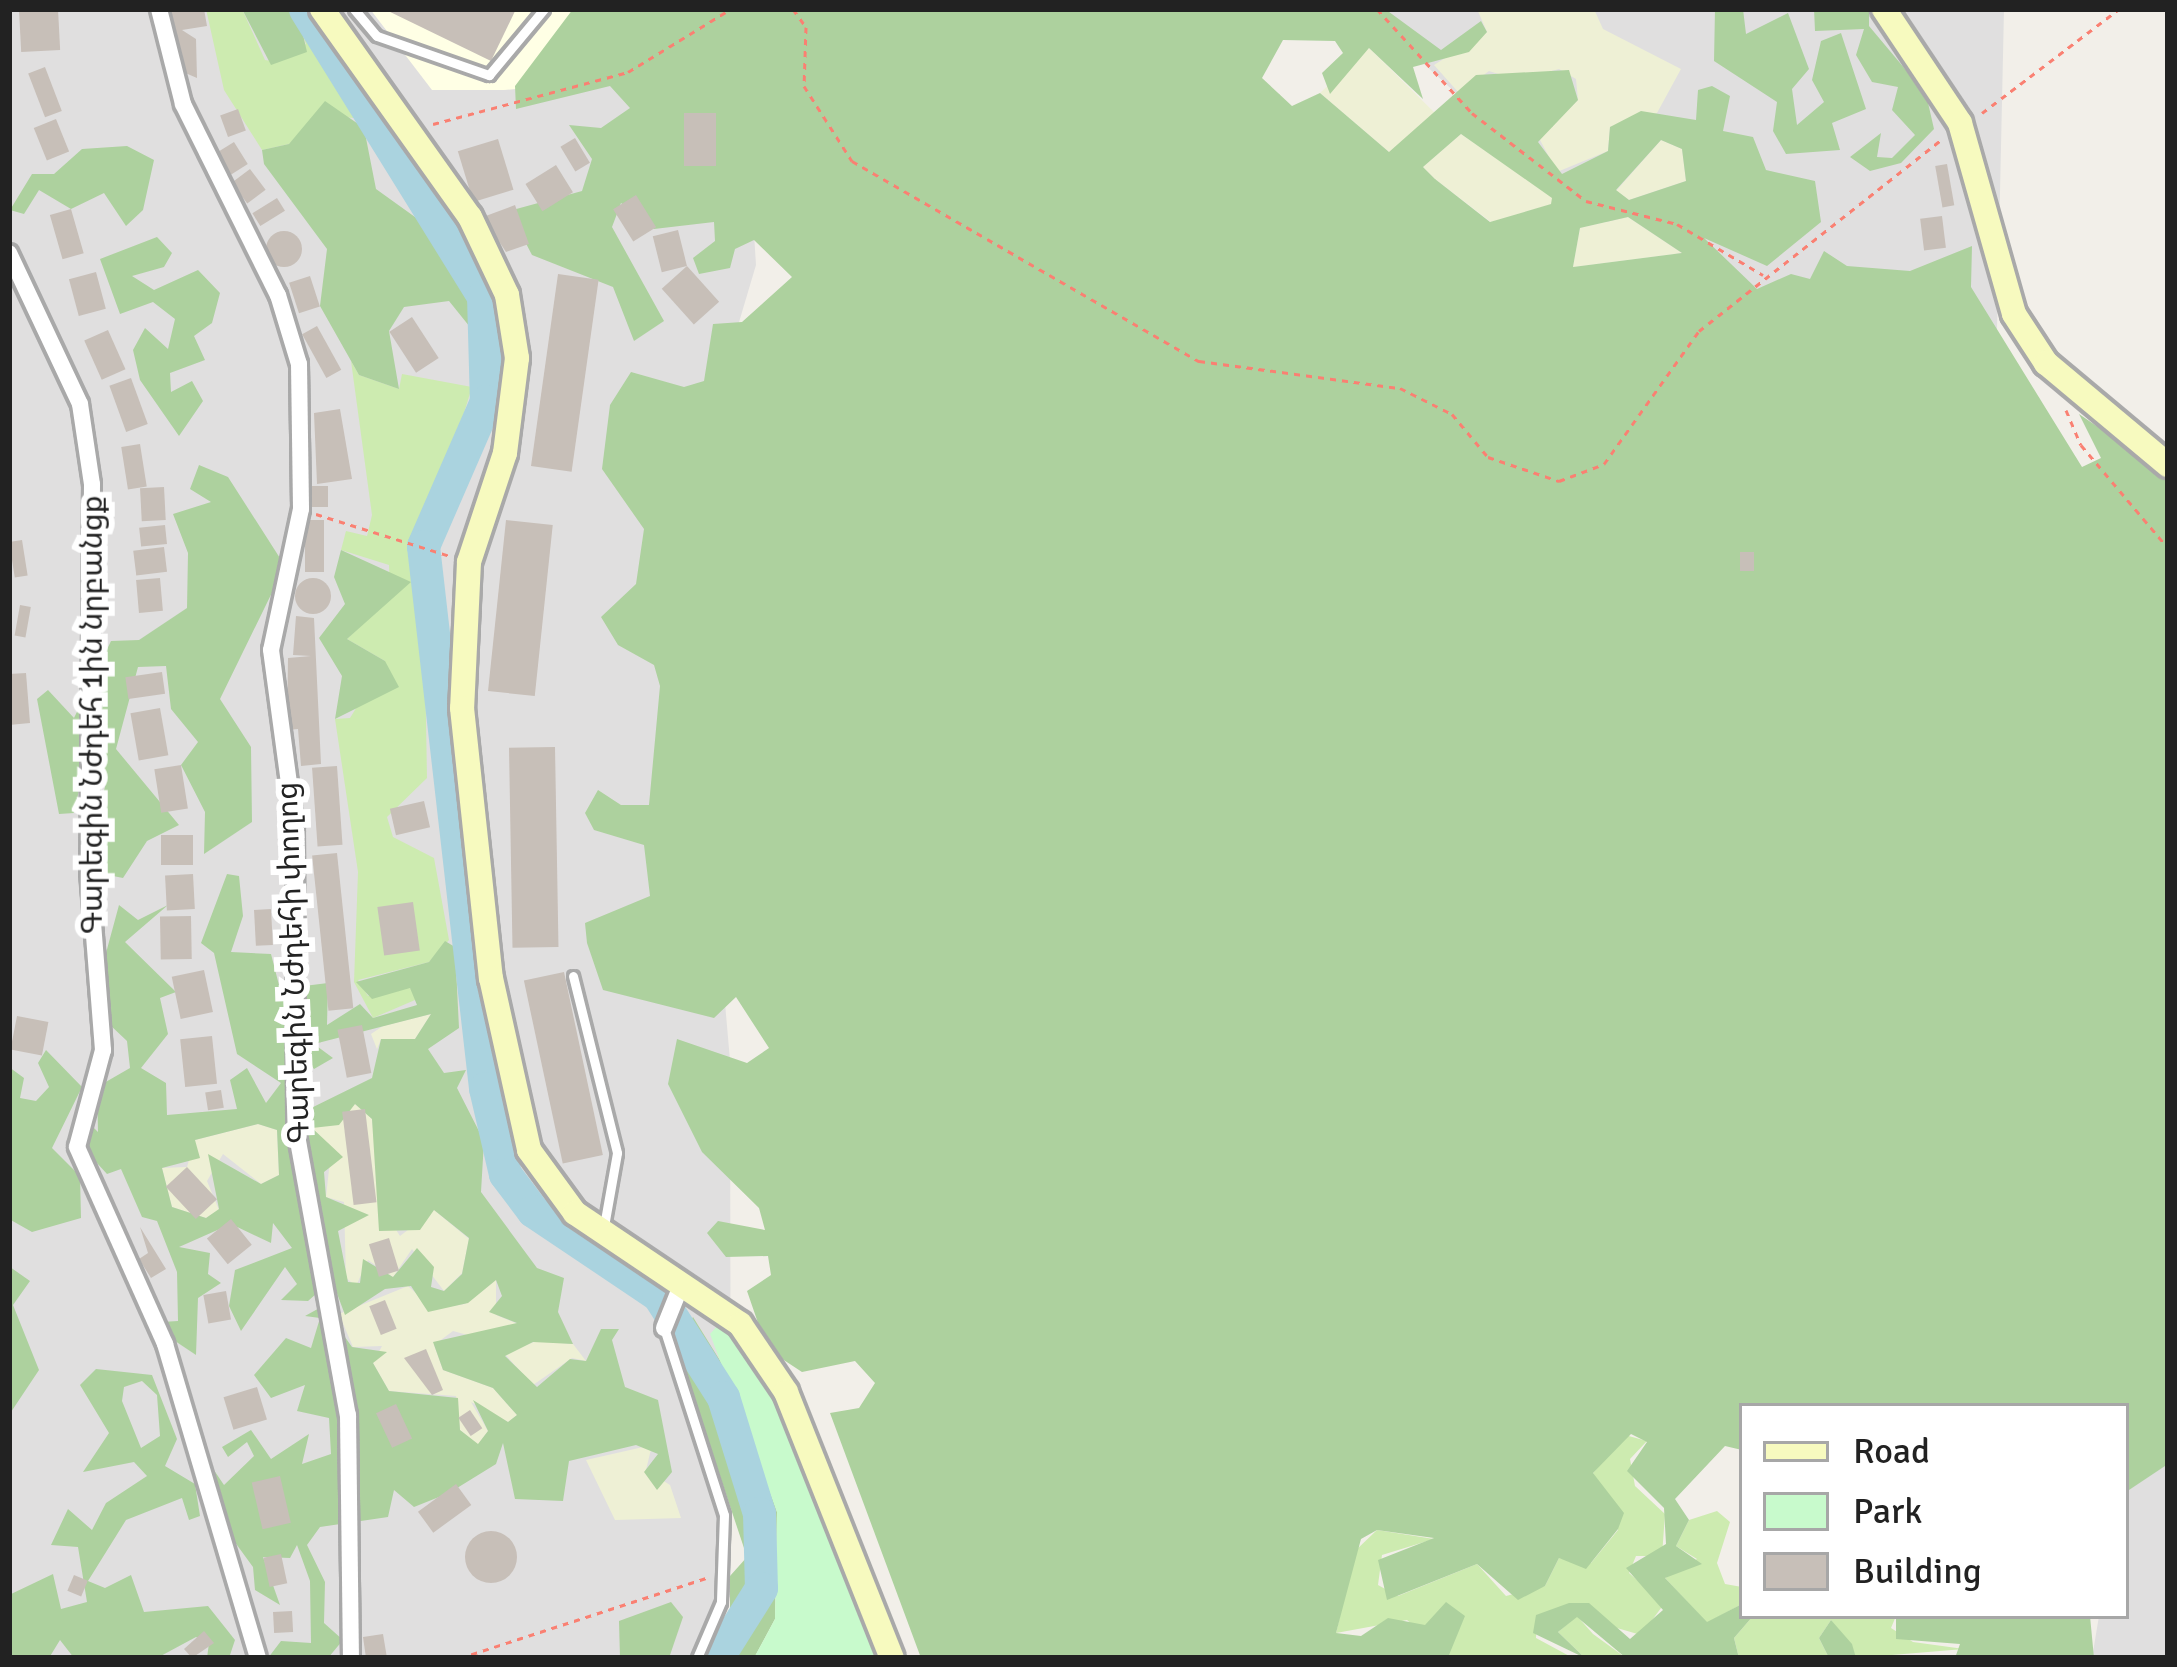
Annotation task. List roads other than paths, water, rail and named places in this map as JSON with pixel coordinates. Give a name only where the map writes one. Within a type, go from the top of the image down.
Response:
[{"type":"street","name":"Գարեգին Նժդեհի փողոց","points":[[159,9],[183,104],[278,295],[299,364],[302,508],[271,650],[295,828],[296,1130],[348,1415],[351,1658]]},
{"type":"street","points":[[322,9],[470,217],[507,295],[517,358],[505,453],[469,562],[462,708],[491,978],[529,1150],[545,1180],[602,1231],[740,1324],[786,1392],[892,1658]]},
{"type":"street","points":[[1885,9],[1960,123],[2014,314],[2062,378],[2168,464]]},
{"type":"street","name":"Գարեգին Նժդեհ 1ին նրբանցք","points":[[9,253],[80,404],[92,484],[90,891],[103,1050],[77,1147],[165,1344],[258,1658]]},
{"type":"street","points":[[664,1328],[682,1283]]},
{"type":"lane","points":[[354,9],[377,36],[489,75],[544,9]]},
{"type":"lane","points":[[573,976],[617,1153],[602,1231]]},
{"type":"lane","points":[[664,1328],[717,1474],[721,1602],[697,1658]]},
{"type":"waterway","points":[[305,9],[483,296],[486,401],[423,546],[485,1088],[505,1174],[533,1211],[658,1295],[723,1397],[759,1513],[761,1588],[717,1658]]}]
